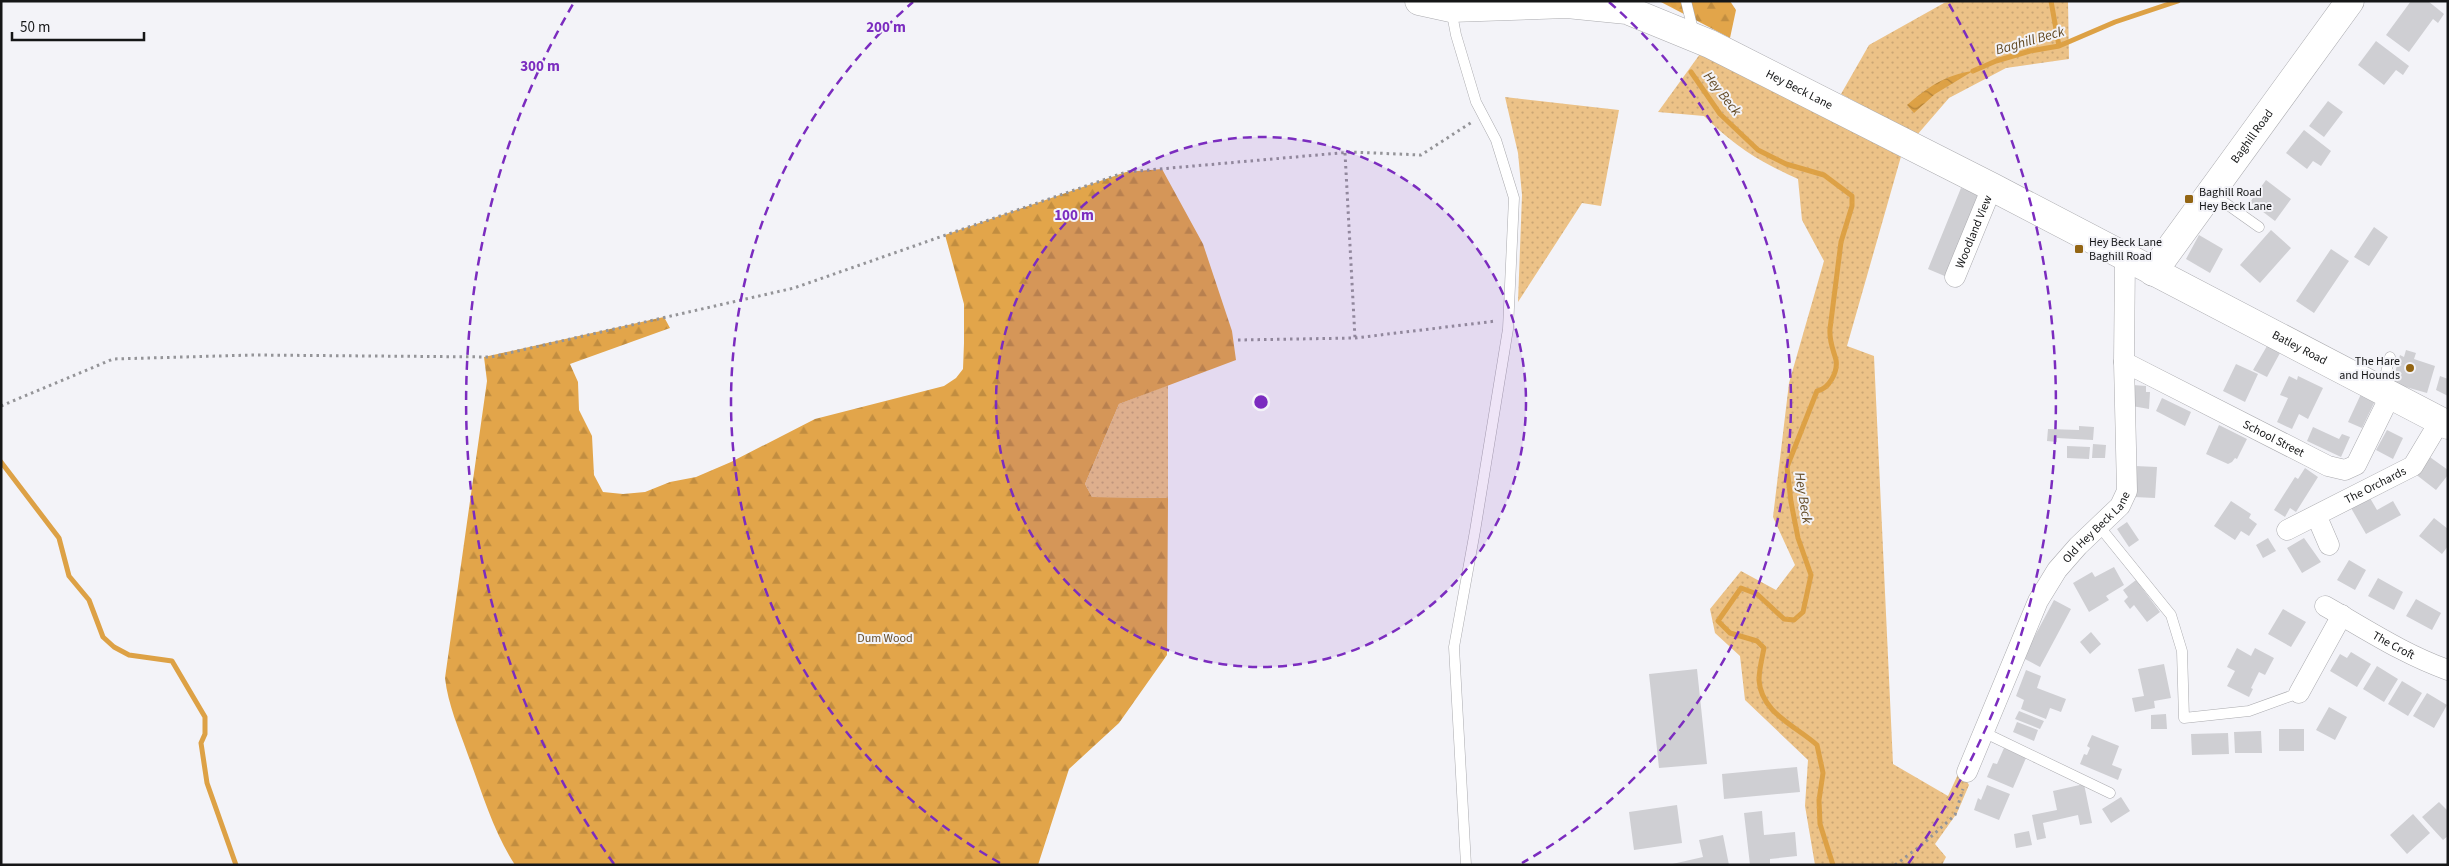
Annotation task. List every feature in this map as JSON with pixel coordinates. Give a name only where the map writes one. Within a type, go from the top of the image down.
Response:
[{"type":"street","name":"Hey Beck Lane","points":[[1419,1],[1451,8],[1567,4],[1627,10],[1694,37],[1992,187],[2153,272]]},
{"type":"street","name":"Baghill Road","points":[[2153,272],[2350,1]]},
{"type":"street","name":"Woodland View","points":[[1955,277],[1992,187]]},
{"type":"street","name":"Old Hey Beck Lane","points":[[1966,772],[2038,601],[2057,570],[2120,506],[2127,491],[2124,362],[2126,258]]},
{"type":"street","name":"Batley Road","points":[[2153,272],[2444,423]]},
{"type":"street","name":"School Street","points":[[2124,362],[2328,466],[2345,470],[2356,465],[2386,394]]},
{"type":"street","name":"The Orchards","points":[[2287,530],[2413,466],[2444,423]]},
{"type":"street","points":[[2317,516],[2329,545]]},
{"type":"street","name":"The Croft","points":[[2299,693],[2334,610],[2397,648],[2420,660],[2448,670]]},
{"type":"lane","points":[[1686,1],[1694,37]]},
{"type":"lane","points":[[1451,8],[1456,35],[1476,102],[1496,140],[1514,198],[1509,319],[1475,531],[1454,647],[1466,865]]},
{"type":"lane","points":[[2210,193],[2259,227]]},
{"type":"lane","points":[[2386,394],[2390,358]]},
{"type":"lane","points":[[2099,526],[2171,615],[2182,652],[2184,718],[2249,711],[2299,693]]},
{"type":"lane","points":[[1983,732],[2110,793]]},
{"type":"path","points":[[1,406],[113,359],[253,355],[491,357],[794,288],[1126,172],[1345,153],[1421,155],[1471,124],[1476,102]]},
{"type":"path","points":[[1345,153],[1355,338]]},
{"type":"path","points":[[1238,340],[1355,338],[1509,319]]},
{"type":"path","points":[[1895,865],[1923,844],[1955,815],[1966,772]]},
{"type":"shaded area","points":[[1954,1],[2068,1],[2069,59],[2006,68],[1949,98],[1917,135],[1841,94],[1869,45],[1944,3]]},
{"type":"shaded area","points":[[1700,54],[1902,153],[1847,346],[1874,356],[1893,764],[1948,796],[1960,770],[1969,785],[1957,813],[1935,844],[1946,857],[1942,865],[1815,865],[1805,806],[1808,760],[1745,700],[1740,656],[1715,633],[1710,609],[1741,571],[1776,590],[1795,565],[1773,517],[1789,383],[1824,261],[1802,220],[1798,179],[1748,152],[1704,116],[1658,112]]},
{"type":"shaded area","points":[[1505,97],[1619,110],[1601,206],[1582,203],[1518,302],[1522,195],[1518,153]]},
{"type":"shaded area","points":[[1168,385],[1168,498],[1092,497],[1085,484],[1119,404]]},
{"type":"green space","points":[[1659,1],[1730,1],[1736,10],[1730,38]]},
{"type":"green space","name":"Dum Wood","points":[[1162,169],[1203,244],[1232,331],[1236,360],[1119,404],[1085,484],[1092,497],[1168,498],[1167,655],[1119,723],[1069,769],[1038,865],[515,865],[500,839],[483,797],[454,717],[445,678],[487,381],[484,357],[664,317],[670,328],[570,364],[578,382],[579,410],[592,436],[594,475],[603,492],[623,494],[645,492],[670,482],[696,477],[731,462],[815,419],[944,386],[956,378],[963,369],[964,343],[964,304],[945,235],[1126,172]]},
{"type":"water","points":[[1973,71],[1935,94],[1914,113],[1907,105],[1937,83],[1954,75]]},
{"type":"building","points":[[2411,1],[2428,1],[2444,14],[2438,23],[2433,19],[2409,52],[2386,35]]},
{"type":"building","points":[[2376,41],[2409,66],[2403,75],[2396,70],[2384,85],[2358,65]]},
{"type":"building","points":[[2328,101],[2343,112],[2324,137],[2309,126]]},
{"type":"building","points":[[2304,130],[2331,151],[2321,166],[2313,161],[2307,169],[2286,153]]},
{"type":"building","points":[[2266,180],[2291,199],[2275,221],[2250,202]]},
{"type":"building","points":[[1961,188],[1980,195],[1947,277],[1928,269]]},
{"type":"building","points":[[2374,227],[2388,237],[2369,266],[2354,257]]},
{"type":"building","points":[[2271,230],[2291,248],[2260,283],[2240,265]]},
{"type":"building","points":[[2199,235],[2223,249],[2210,273],[2186,259]]},
{"type":"building","points":[[2331,249],[2349,261],[2314,313],[2296,301]]},
{"type":"building","points":[[2267,346],[2280,353],[2267,377],[2253,370]]},
{"type":"building","points":[[2406,350],[2416,353],[2414,359],[2435,366],[2427,393],[2392,383],[2400,355],[2404,357]]},
{"type":"building","points":[[2236,364],[2258,374],[2245,402],[2223,391]]},
{"type":"building","points":[[2289,376],[2297,380],[2298,376],[2323,388],[2308,419],[2299,414],[2292,429],[2277,422],[2288,398],[2280,395]]},
{"type":"building","points":[[2440,376],[2448,379],[2448,396],[2436,390]]},
{"type":"building","points":[[2133,385],[2146,386],[2146,392],[2150,392],[2149,409],[2132,406]]},
{"type":"building","points":[[2361,394],[2375,401],[2362,428],[2348,422]]},
{"type":"building","points":[[2162,398],[2191,412],[2185,426],[2156,411]]},
{"type":"building","points":[[2219,425],[2247,439],[2237,459],[2235,458],[2228,464],[2206,454]]},
{"type":"building","points":[[2079,426],[2094,427],[2093,440],[2057,438],[2057,442],[2047,441],[2048,429],[2079,430]]},
{"type":"building","points":[[2313,427],[2339,439],[2342,434],[2350,437],[2341,457],[2307,441]]},
{"type":"building","points":[[2387,430],[2403,438],[2393,459],[2376,450]]},
{"type":"building","points":[[2093,444],[2106,445],[2105,458],[2092,458]]},
{"type":"building","points":[[2067,446],[2090,447],[2089,459],[2067,458]]},
{"type":"building","points":[[2427,455],[2448,470],[2448,475],[2436,490],[2414,473]]},
{"type":"building","points":[[2135,466],[2157,467],[2155,498],[2134,497]]},
{"type":"building","points":[[2305,468],[2318,477],[2296,512],[2290,508],[2285,517],[2274,510],[2295,477],[2298,479]]},
{"type":"building","points":[[2370,498],[2377,510],[2393,501],[2401,515],[2366,534],[2351,508]]},
{"type":"building","points":[[2231,501],[2251,514],[2249,518],[2257,524],[2249,536],[2241,531],[2235,540],[2214,526]]},
{"type":"building","points":[[2434,518],[2448,529],[2448,546],[2442,554],[2419,536]]},
{"type":"building","points":[[2127,522],[2139,540],[2129,547],[2117,529]]},
{"type":"building","points":[[2268,538],[2276,551],[2263,558],[2256,545]]},
{"type":"building","points":[[2304,538],[2321,562],[2302,573],[2287,548]]},
{"type":"building","points":[[2349,560],[2366,570],[2355,590],[2337,580]]},
{"type":"building","points":[[2114,567],[2124,585],[2106,596],[2109,600],[2089,612],[2073,583],[2092,572],[2095,577]]},
{"type":"building","points":[[2378,578],[2403,592],[2394,610],[2368,596]]},
{"type":"building","points":[[2136,580],[2160,612],[2147,622],[2134,605],[2130,609],[2124,601],[2128,597],[2123,590]]},
{"type":"building","points":[[2416,599],[2441,613],[2432,630],[2406,616]]},
{"type":"building","points":[[2054,600],[2071,609],[2040,667],[2023,658]]},
{"type":"building","points":[[2283,609],[2306,622],[2291,647],[2268,634]]},
{"type":"building","points":[[2091,632],[2101,644],[2090,654],[2080,642]]},
{"type":"building","points":[[2237,648],[2251,656],[2255,648],[2274,658],[2265,675],[2259,672],[2249,697],[2227,686],[2235,671],[2227,667]]},
{"type":"building","points":[[2351,652],[2371,664],[2357,687],[2330,671],[2340,654],[2347,658]]},
{"type":"building","points":[[2164,664],[2171,698],[2154,701],[2155,708],[2135,712],[2132,698],[2144,696],[2138,669]]},
{"type":"building","points":[[2377,666],[2398,679],[2384,702],[2363,689]]},
{"type":"building","points":[[1697,669],[1707,764],[1659,768],[1649,674]]},
{"type":"building","points":[[2026,670],[2041,676],[2037,688],[2066,699],[2061,712],[2050,708],[2046,719],[2021,709],[2024,700],[2016,696]]},
{"type":"building","points":[[2402,681],[2422,693],[2408,716],[2388,704]]},
{"type":"building","points":[[2427,693],[2447,705],[2434,728],[2413,716]]},
{"type":"building","points":[[2329,707],[2347,717],[2335,740],[2316,730]]},
{"type":"building","points":[[2019,711],[2044,721],[2040,729],[2015,719]]},
{"type":"building","points":[[2166,714],[2167,729],[2151,729],[2151,715]]},
{"type":"building","points":[[2017,722],[2038,730],[2034,741],[2013,732]]},
{"type":"building","points":[[2279,729],[2304,729],[2304,751],[2279,751]]},
{"type":"building","points":[[2261,731],[2262,753],[2235,753],[2234,732]]},
{"type":"building","points":[[2228,733],[2229,754],[2192,755],[2191,734]]},
{"type":"building","points":[[2092,735],[2119,746],[2112,765],[2122,769],[2118,780],[2080,764],[2084,754],[2087,755],[2090,748],[2087,746]]},
{"type":"building","points":[[2004,748],[2026,758],[2013,788],[1987,777],[1993,763],[1997,764]]},
{"type":"building","points":[[1797,767],[1800,792],[1724,799],[1722,774]]},
{"type":"building","points":[[2084,784],[2092,823],[2080,825],[2078,815],[2043,823],[2046,838],[2037,840],[2032,815],[2057,810],[2053,791]]},
{"type":"building","points":[[1987,785],[2010,794],[1999,820],[1974,810],[1978,798],[1981,800]]},
{"type":"building","points":[[2121,797],[2130,811],[2111,823],[2102,809]]},
{"type":"building","points":[[2439,802],[2448,811],[2448,836],[2443,840],[2422,817]]},
{"type":"building","points":[[1677,805],[1682,843],[1634,850],[1629,812]]},
{"type":"building","points":[[1762,811],[1764,835],[1795,832],[1797,856],[1770,859],[1770,865],[1750,865],[1744,813]]},
{"type":"building","points":[[2413,814],[2430,833],[2407,854],[2390,835]]},
{"type":"building","points":[[2029,831],[2032,845],[2016,848],[2014,834]]},
{"type":"building","points":[[1723,835],[1729,865],[1668,865],[1703,857],[1699,840]]},
{"type":"waterway","points":[[1672,1],[1674,5]]},
{"type":"waterway","points":[[2051,1],[2059,46]]},
{"type":"waterway","name":"Baghill Beck","points":[[1973,71],[1996,61],[2030,51],[2059,46],[2115,22],[2178,1]]},
{"type":"waterway","name":"Hey Beck","points":[[1691,72],[1720,114],[1758,150],[1786,164],[1824,175],[1852,196],[1852,206],[1841,242],[1830,329],[1836,370],[1829,383],[1817,391],[1787,467],[1798,538],[1811,575],[1803,612],[1794,620],[1784,619],[1757,594],[1741,588],[1718,621],[1730,633],[1757,641],[1764,648],[1759,680],[1761,691],[1766,701],[1781,718],[1817,745],[1823,773],[1819,800],[1820,824],[1833,865]]},
{"type":"waterway","points":[[1,462],[59,538],[69,576],[89,600],[103,637],[114,647],[129,655],[172,661],[205,717],[205,734],[201,743],[207,783],[236,865]]},
{"type":"place","name":"Baghill Road Hey Beck Lane","points":[[2189,199]]},
{"type":"place","name":"Hey Beck Lane Baghill Road","points":[[2079,249]]},
{"type":"place","name":"The Hare and Hounds","points":[[2410,368]]}]
